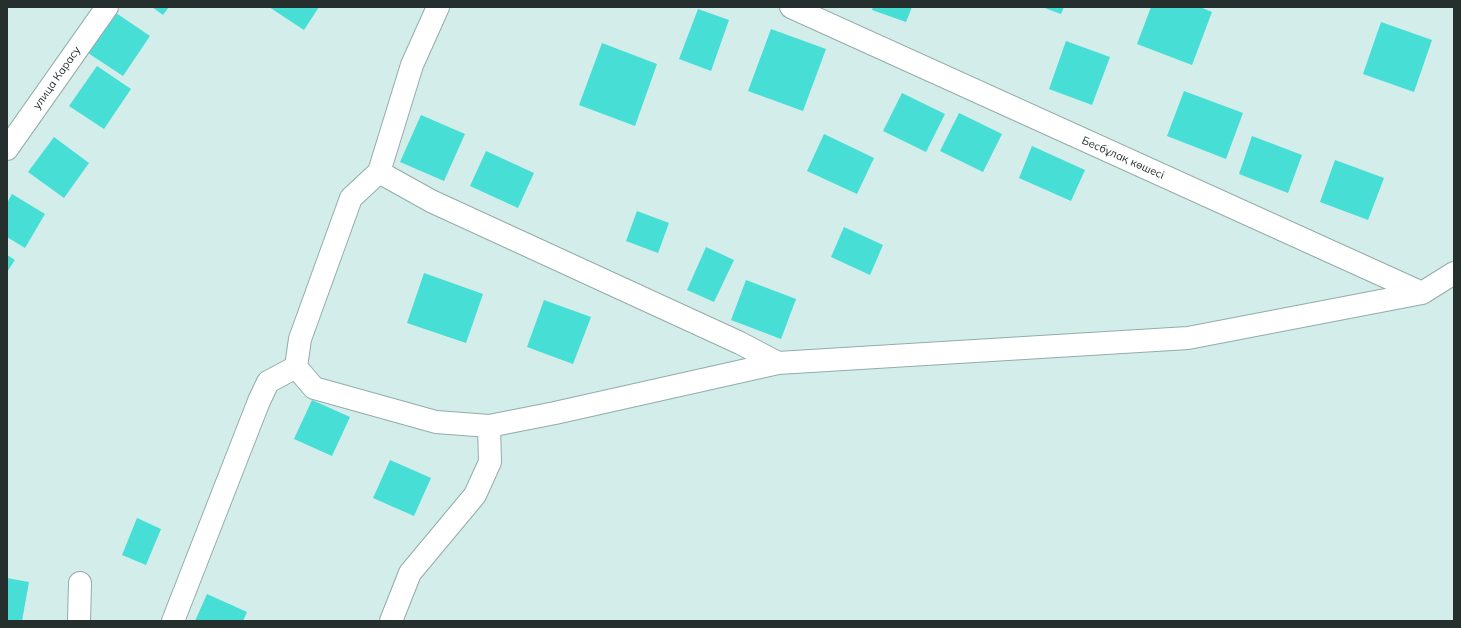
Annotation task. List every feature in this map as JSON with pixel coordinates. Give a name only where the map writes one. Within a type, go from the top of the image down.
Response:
[{"type":"street","name":"улица Карасу","points":[[7,149],[107,7]]},
{"type":"street","points":[[438,7],[412,65],[379,172],[351,198],[300,340],[296,367],[314,388],[436,422],[489,426],[555,413],[778,363],[1188,338],[1422,292],[1454,273]]},
{"type":"street","name":"Бесбұлақ көшесі","points":[[791,7],[1422,292]]},
{"type":"street","points":[[379,172],[431,201],[740,343],[778,363]]},
{"type":"street","points":[[173,621],[259,401],[268,382],[296,367]]},
{"type":"street","points":[[391,621],[410,573],[475,495],[490,462],[489,426]]},
{"type":"street","points":[[79,621],[80,583]]},
{"type":"building","points":[[152,7],[169,7],[163,15]]},
{"type":"building","points":[[269,7],[319,7],[304,30]]},
{"type":"building","points":[[873,7],[912,7],[906,22],[872,10]]},
{"type":"building","points":[[1042,7],[1064,7],[1061,14]]},
{"type":"building","points":[[1151,7],[1200,7],[1212,12],[1192,65],[1137,44]]},
{"type":"building","points":[[698,9],[729,20],[711,71],[679,59]]},
{"type":"building","points":[[116,13],[150,36],[123,76],[88,53]]},
{"type":"building","points":[[1381,22],[1432,40],[1414,92],[1363,74]]},
{"type":"building","points":[[771,29],[826,49],[803,111],[748,91]]},
{"type":"building","points":[[1066,41],[1110,57],[1092,105],[1049,89]]},
{"type":"building","points":[[602,43],[657,64],[635,126],[579,105]]},
{"type":"building","points":[[97,66],[131,89],[104,129],[69,106]]},
{"type":"building","points":[[1184,91],[1243,113],[1226,159],[1167,136]]},
{"type":"building","points":[[902,93],[945,114],[926,152],[883,131]]},
{"type":"building","points":[[959,113],[1002,134],[983,172],[940,151]]},
{"type":"building","points":[[421,115],[465,134],[444,181],[400,162]]},
{"type":"building","points":[[824,134],[874,158],[857,194],[807,171]]},
{"type":"building","points":[[1252,136],[1302,155],[1288,193],[1239,174]]},
{"type":"building","points":[[54,137],[89,163],[64,198],[28,172]]},
{"type":"building","points":[[1032,146],[1085,170],[1071,201],[1019,178]]},
{"type":"building","points":[[486,151],[534,173],[518,208],[470,186]]},
{"type":"building","points":[[1335,160],[1384,178],[1368,220],[1320,202]]},
{"type":"building","points":[[12,194],[45,214],[25,248],[7,237],[7,203]]},
{"type":"building","points":[[637,211],[669,223],[658,253],[626,241]]},
{"type":"building","points":[[844,227],[883,245],[870,275],[831,257]]},
{"type":"building","points":[[706,247],[734,260],[714,302],[687,290]]},
{"type":"building","points":[[7,255],[15,260],[7,272]]},
{"type":"building","points":[[424,273],[483,294],[466,343],[407,323]]},
{"type":"building","points":[[746,280],[796,299],[781,339],[731,320]]},
{"type":"building","points":[[544,300],[591,317],[573,364],[527,347]]},
{"type":"building","points":[[312,400],[350,417],[332,456],[294,439]]},
{"type":"building","points":[[390,460],[431,478],[414,516],[373,498]]},
{"type":"building","points":[[137,518],[161,529],[146,565],[122,555]]},
{"type":"building","points":[[7,578],[29,582],[22,621],[7,621]]},
{"type":"building","points":[[207,594],[247,612],[243,621],[195,621]]}]
